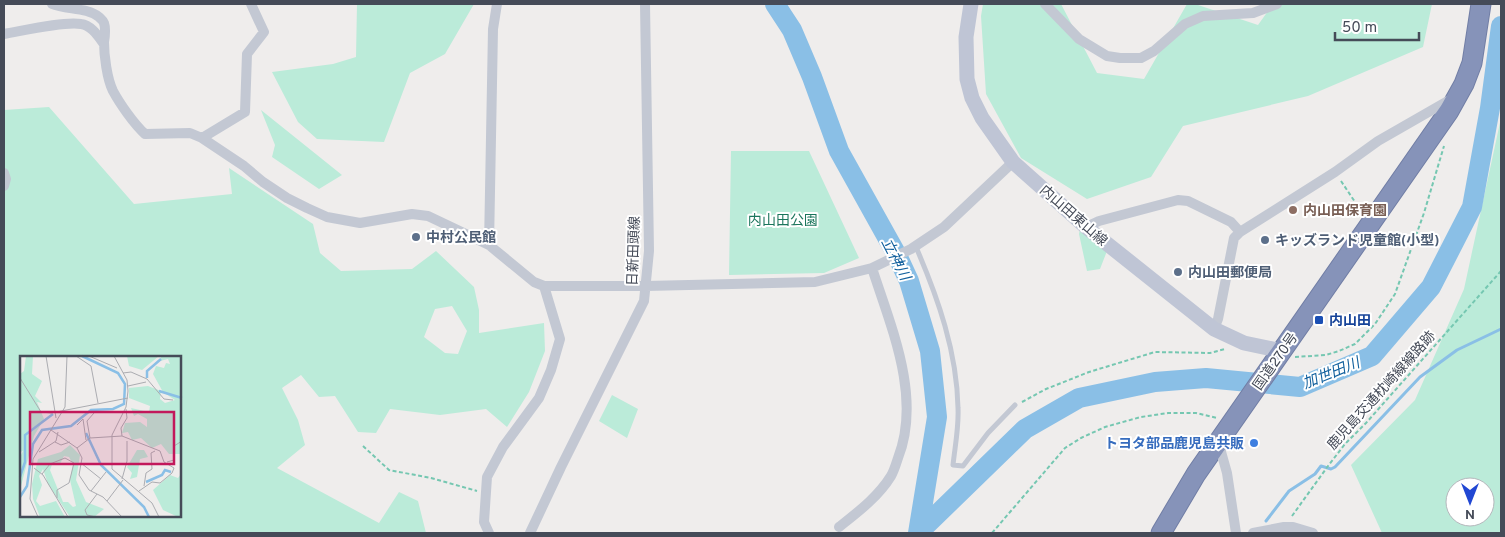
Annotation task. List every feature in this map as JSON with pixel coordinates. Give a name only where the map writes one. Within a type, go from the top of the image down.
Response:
[{"type":"highway","name":"国道270号","points":[[1161,533],[1178,502],[1218,441],[1282,357],[1370,225],[1449,112],[1472,63],[1481,4]]},
{"type":"street","points":[[52,4],[97,15],[103,21],[107,66],[113,90],[135,125],[145,134],[190,133],[202,138],[287,198],[327,217],[360,223],[412,214],[428,216],[489,245],[534,282],[544,286],[646,286],[815,282],[877,266],[914,248],[944,227],[1013,162]]},
{"type":"street","points":[[202,138],[244,112],[247,54],[264,32],[251,4]]},
{"type":"street","points":[[489,245],[493,28],[497,4]]},
{"type":"street","name":"日新田頭線","points":[[530,533],[644,301],[649,251],[645,4]]},
{"type":"street","points":[[1045,4],[1079,39],[1107,56],[1141,58],[1154,51],[1185,24],[1203,16],[1253,13],[1277,4]]},
{"type":"street","name":"内山田東山線","points":[[968,5],[966,37],[967,79],[972,98],[982,118],[1013,162],[1086,226],[1214,329],[1244,343],[1282,357]]},
{"type":"street","points":[[4,34],[53,26],[81,24],[92,30],[104,44]]},
{"type":"street","points":[[1214,329],[1218,319],[1234,238],[1240,232],[1336,172],[1378,141],[1458,95]]},
{"type":"street","points":[[4,173],[6,179],[4,186]]},
{"type":"street","points":[[1086,226],[1178,200],[1188,201],[1231,222],[1240,232]]},
{"type":"street","points":[[839,527],[874,498],[892,475],[903,447],[906,391],[877,266]]},
{"type":"street","points":[[489,533],[484,522],[487,476],[496,459],[539,398],[551,370],[560,340],[544,286]]},
{"type":"street","points":[[1218,441],[1227,473],[1236,533]]},
{"type":"street","points":[[1253,533],[1284,527],[1293,527],[1313,533]]},
{"type":"lane","points":[[914,248],[933,286],[947,331],[956,380],[958,410],[953,465],[963,466],[988,433],[1015,406]]},
{"type":"path","points":[[1282,357],[1326,355],[1340,351],[1355,344],[1376,324],[1395,294],[1424,213],[1444,146],[1444,140]]},
{"type":"path","points":[[1336,172],[1370,225]]},
{"type":"path","name":"鹿児島交通枕崎線線路跡","points":[[1284,527],[1345,444],[1366,423],[1501,271]]},
{"type":"path","points":[[1015,406],[1046,389],[1089,372],[1155,352],[1210,352],[1244,343]]},
{"type":"path","points":[[992,533],[1064,448],[1081,438],[1106,427],[1141,417],[1168,413],[1196,413],[1233,420]]},
{"type":"path","points":[[363,446],[389,470],[431,478],[486,494]]},
{"type":"green space","points":[[357,4],[474,4],[445,54],[410,73],[384,142],[317,139],[298,122],[272,72],[333,64],[356,57]]},
{"type":"green space","points":[[983,4],[1061,4],[1097,73],[1144,79],[1187,4],[1195,4],[1258,25],[1273,4],[1432,4],[1423,47],[1308,96],[1183,126],[1151,177],[1087,199],[1021,158],[986,94],[981,16]]},
{"type":"green space","points":[[49,107],[134,204],[232,194],[229,168],[313,224],[320,253],[341,271],[412,269],[436,251],[474,287],[479,310],[479,333],[544,323],[545,351],[529,392],[507,427],[486,409],[440,415],[390,409],[376,433],[358,432],[335,396],[319,397],[301,375],[282,388],[298,420],[305,445],[277,468],[379,523],[399,492],[418,501],[426,533],[4,533],[4,110]],"holes":[[[452,306],[467,331],[458,354],[445,353],[424,337],[435,309]]]},
{"type":"green space","points":[[261,110],[342,175],[319,189],[272,157],[275,145]]},
{"type":"green space","points":[[1501,118],[1501,533],[1382,533],[1351,465],[1415,400],[1464,289]]},
{"type":"green space","name":"内山田公園","points":[[731,151],[809,151],[859,258],[824,273],[729,275]]},
{"type":"green space","points":[[1080,229],[1107,251],[1100,269],[1087,271],[1079,234]]},
{"type":"green space","points":[[612,395],[638,409],[627,438],[599,421]]},
{"type":"waterway","name":"立神川","points":[[775,4],[792,30],[812,77],[839,151],[897,255],[909,281],[930,351],[937,417],[918,533]]},
{"type":"waterway","name":"加世田川","points":[[918,533],[1025,429],[1079,398],[1155,382],[1206,378],[1300,387],[1372,356],[1431,287],[1472,207],[1490,108],[1501,26]]},
{"type":"waterway","points":[[1266,521],[1289,491],[1315,474],[1321,466],[1331,469],[1335,467],[1420,377],[1457,350],[1501,329]]},
{"type":"place","name":"内山田保育園","points":[[1293,210]]},
{"type":"place","name":"中村公民館","points":[[416,237]]},
{"type":"place","name":"キッズランド児童館(小型)","points":[[1265,240]]},
{"type":"place","name":"内山田郵便局","points":[[1178,272]]},
{"type":"place","name":"内山田","points":[[1319,320]]},
{"type":"place","name":"トヨタ部品鹿児島共販","points":[[1254,443]]}]
